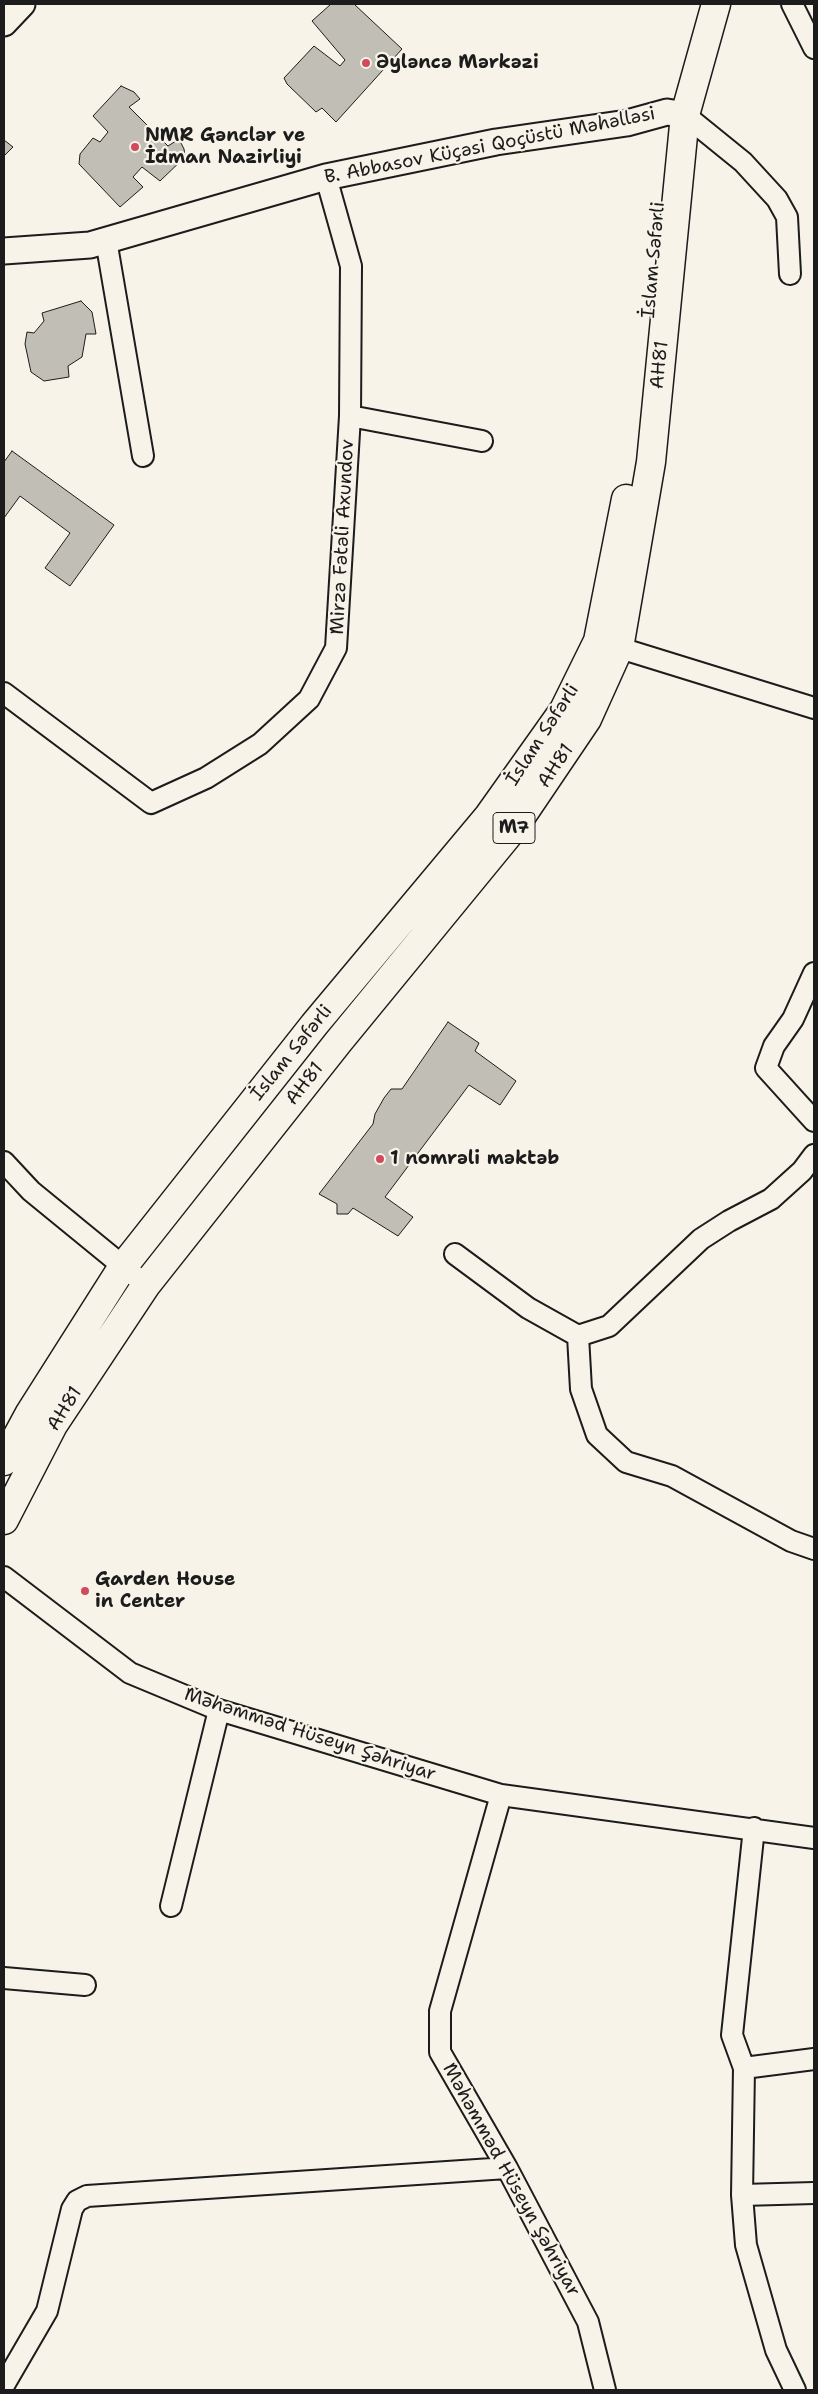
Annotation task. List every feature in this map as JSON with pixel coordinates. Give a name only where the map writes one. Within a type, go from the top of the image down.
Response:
[{"type":"highway","name":"M7","points":[[676,113],[696,4]]},
{"type":"highway","name":"AH81","points":[[4,1520],[53,1425],[146,1285],[339,1041],[512,830],[587,719],[609,645],[651,462],[676,113],[716,4]]},
{"type":"highway","name":"İslam Səfərli","points":[[4,1461],[30,1413],[122,1268],[314,1025],[488,817],[609,645]]},
{"type":"main road","points":[[4,23],[22,4]]},
{"type":"main road","name":"B. Abbasov Küçəsi Qoçüstü Məhəlləsi","points":[[4,251],[90,245],[326,177],[496,142],[626,123],[676,113]]},
{"type":"street","points":[[792,4],[814,48]]},
{"type":"street","points":[[676,113],[743,162],[777,200],[787,217],[790,274]]},
{"type":"street","name":"Mirzə Fətəli Axundov","points":[[4,693],[150,803],[206,778],[260,744],[310,699],[336,648],[350,416],[351,266],[326,177]]},
{"type":"street","points":[[106,240],[143,456]]},
{"type":"street","points":[[350,416],[482,441]]},
{"type":"street","points":[[609,645],[814,708]]},
{"type":"street","points":[[814,973],[793,1019],[774,1046],[766,1068],[814,1121]]},
{"type":"street","points":[[454,1254],[528,1308],[578,1336],[608,1326],[701,1238],[729,1220],[771,1199],[802,1171],[814,1155]]},
{"type":"street","points":[[4,1162],[31,1190],[122,1268],[146,1285]]},
{"type":"street","points":[[578,1336],[581,1389],[597,1435],[626,1462],[672,1476],[791,1541],[814,1550]]},
{"type":"street","name":"Məhəmməd Hüseyn Şəhriyar","points":[[4,1577],[130,1674],[219,1710],[501,1795],[754,1828],[814,1838]]},
{"type":"street","points":[[171,1906],[219,1710]]},
{"type":"street","name":"Məhəmməd Hüseyn Şəhriyar","points":[[501,1795],[440,2011],[440,2052],[507,2168],[588,2322],[605,2390]]},
{"type":"street","points":[[754,1828],[732,2035],[744,2068],[742,2195],[746,2244],[776,2350],[794,2390]]},
{"type":"street","points":[[4,1978],[85,1985]]},
{"type":"street","points":[[744,2068],[814,2059]]},
{"type":"street","points":[[4,2385],[47,2311],[72,2209],[77,2201],[87,2196],[507,2168]]},
{"type":"street","points":[[742,2195],[814,2193]]},
{"type":"building","name":"Əyləncə Mərkəzi","points":[[331,4],[354,4],[402,49],[336,122],[322,108],[316,112],[287,84],[284,78],[314,46],[340,66],[345,60],[312,21]]},
{"type":"building","name":"NMR Gənclər ve İdman Nazirliyi","points":[[121,86],[134,92],[140,99],[129,107],[168,146],[179,139],[184,149],[185,157],[160,181],[142,167],[133,177],[143,187],[120,207],[79,164],[80,154],[93,138],[100,142],[108,132],[93,116]]},
{"type":"building","points":[[4,140],[13,147],[4,156]]},
{"type":"building","points":[[81,301],[92,312],[96,334],[86,334],[82,357],[68,366],[69,377],[44,381],[31,372],[25,344],[27,332],[34,333],[44,321],[42,313]]},
{"type":"building","points":[[12,451],[114,525],[70,586],[45,568],[70,533],[20,496],[4,518],[4,462]]},
{"type":"building","name":"1 nomrəli məktəb","points":[[448,1022],[479,1043],[475,1051],[516,1081],[500,1105],[469,1085],[385,1197],[413,1217],[398,1236],[353,1208],[348,1214],[337,1214],[337,1204],[319,1194],[373,1124],[375,1114],[384,1098],[391,1089],[402,1089]]},
{"type":"place","name":"Əyləncə Mərkəzi","points":[[366,63]]},
{"type":"place","name":"NMR Gənclər ve İdman Nazirliyi","points":[[135,147]]},
{"type":"place","name":"1 nomrəli məktəb","points":[[380,1159]]},
{"type":"place","name":"Garden House in Center","points":[[85,1591]]}]
